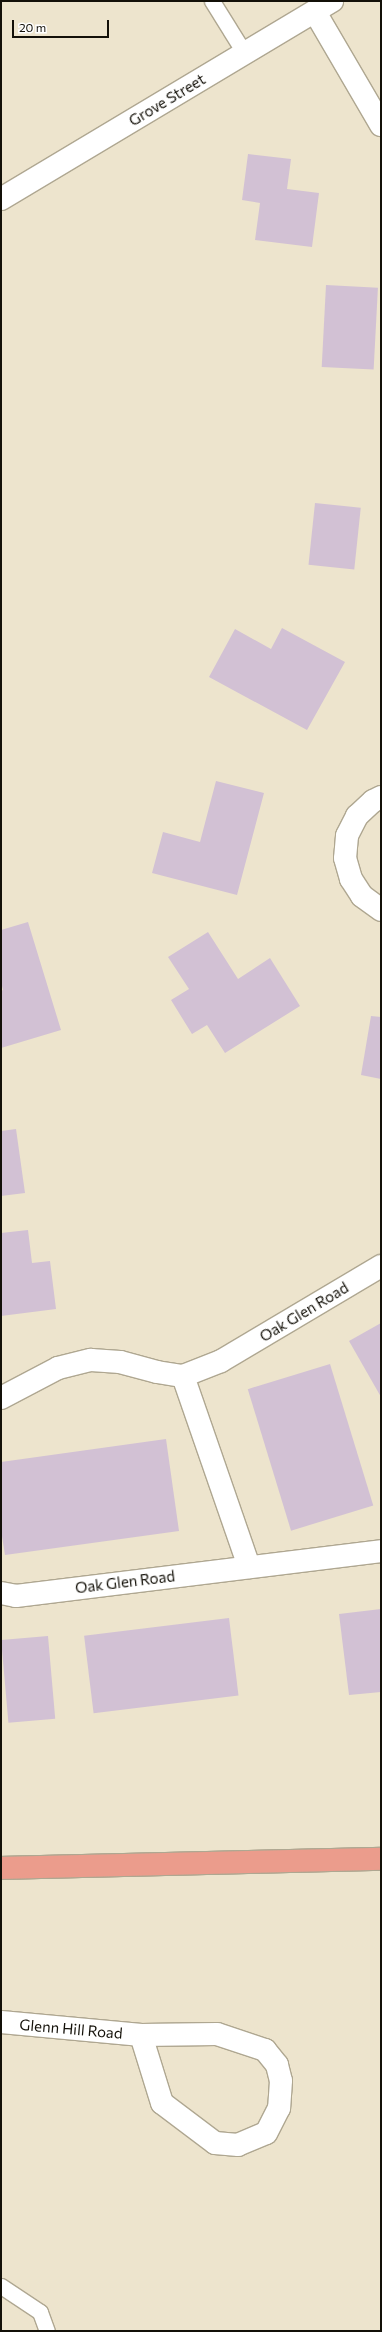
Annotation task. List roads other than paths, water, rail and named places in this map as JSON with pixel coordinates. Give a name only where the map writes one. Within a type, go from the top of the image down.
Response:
[{"type":"main road","points":[[1,1868],[381,1859]]},
{"type":"street","name":"Grove Street","points":[[1,199],[324,7]]},
{"type":"street","points":[[324,7],[381,125]]},
{"type":"street","points":[[381,797],[373,801],[357,816],[348,836],[345,858],[351,879],[362,896],[381,910]]},
{"type":"street","name":"Oak Glen Road","points":[[183,1376],[221,1360],[381,1266]]},
{"type":"street","points":[[1,1398],[58,1368],[91,1360],[120,1362],[157,1372],[183,1376],[248,1567]]},
{"type":"street","name":"Oak Glen Road","points":[[1,1593],[16,1596],[381,1551]]},
{"type":"street","name":"Glenn Hill Road","points":[[1,2022],[141,2035],[217,2034],[265,2050],[277,2066],[282,2081],[280,2108],[266,2133],[238,2145],[215,2143],[162,2103],[141,2035]]},
{"type":"lane","points":[[212,1],[245,54]]},
{"type":"lane","points":[[1,2286],[40,2312],[47,2331]]}]
